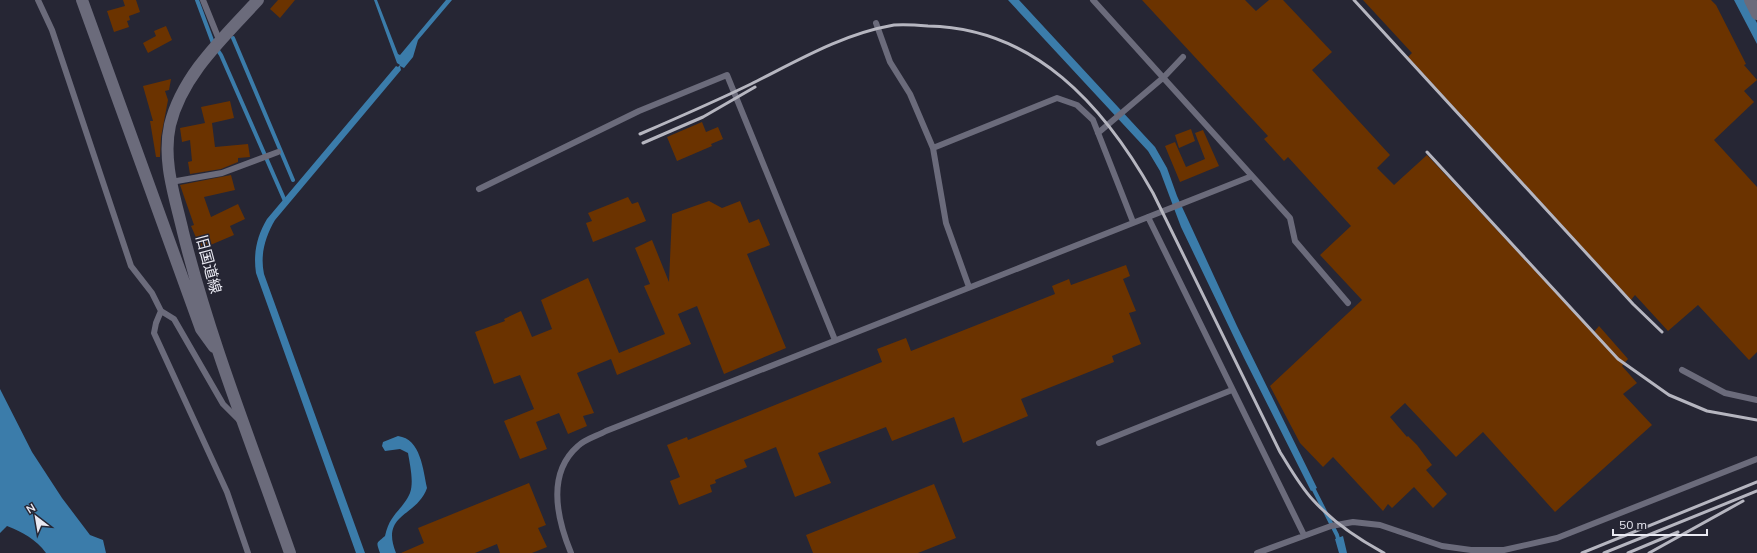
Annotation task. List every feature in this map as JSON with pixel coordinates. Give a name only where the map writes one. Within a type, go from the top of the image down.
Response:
[{"type":"street","points":[[82,0],[201,329],[221,357]]},
{"type":"street","name":"旧国道線","points":[[258,0],[220,42],[185,86],[176,106],[170,126],[167,152],[171,182],[196,285],[290,553]]},
{"type":"street","points":[[1750,0],[1757,14]]},
{"type":"lane","points":[[38,0],[52,30],[131,266],[152,293],[161,311],[174,319],[223,404],[245,425]]},
{"type":"lane","points":[[203,0],[220,42]]},
{"type":"lane","points":[[1093,0],[1164,76],[1290,218],[1295,241],[1348,303]]},
{"type":"lane","points":[[876,24],[890,62],[910,94],[933,148],[946,223],[969,287]]},
{"type":"lane","points":[[1098,133],[1164,76],[1183,57]]},
{"type":"lane","points":[[479,189],[639,111],[727,75],[835,340]]},
{"type":"lane","points":[[933,148],[1057,98],[1077,105],[1093,120],[1133,222]]},
{"type":"lane","points":[[171,182],[222,173],[278,152]]},
{"type":"lane","points":[[571,553],[562,531],[557,506],[558,483],[566,460],[579,445],[606,431],[1252,176]]},
{"type":"lane","points":[[1148,217],[1304,535]]},
{"type":"lane","points":[[161,311],[154,333],[227,492],[248,553]]},
{"type":"lane","points":[[1682,370],[1725,393],[1757,400]]},
{"type":"lane","points":[[1099,443],[1232,390]]},
{"type":"lane","points":[[1261,552],[1331,526],[1353,522],[1380,525],[1442,546],[1470,550],[1504,551],[1557,538],[1757,459]]},
{"type":"water","points":[[374,0],[377,0],[398,54],[400,55],[446,0],[452,0],[418,40],[413,57],[404,68],[400,66],[401,70],[275,220],[268,233],[263,253],[264,274],[365,553],[356,553],[256,273],[255,259],[258,238],[267,219],[396,66],[398,67],[400,65],[397,63]]},
{"type":"water","points":[[1008,0],[1019,0],[1155,147],[1167,168],[1177,196],[1237,326],[1317,488],[1311,491],[1244,358],[1181,227],[1160,171],[1148,151]]},
{"type":"water","points":[[1734,0],[1745,0],[1757,23],[1757,44]]},
{"type":"water","points":[[0,389],[32,452],[62,498],[90,535],[103,540],[106,553],[46,553],[33,540],[13,528],[7,526],[0,533]]},
{"type":"water","points":[[398,436],[406,438],[412,443],[420,456],[427,488],[416,505],[396,523],[393,530],[392,540],[396,553],[380,553],[378,543],[385,536],[390,522],[407,499],[412,484],[408,453],[400,449],[385,451],[382,446],[383,442]]},
{"type":"water","points":[[1343,536],[1347,553],[1339,553],[1335,539]]},
{"type":"building","points":[[123,0],[136,0],[140,12],[129,16],[130,20],[127,21],[129,27],[114,32],[107,11],[125,6]]},
{"type":"building","points":[[278,0],[295,0],[280,18],[270,9]]},
{"type":"building","points":[[1142,0],[1245,0],[1256,11],[1269,0],[1283,0],[1332,52],[1312,70],[1390,155],[1377,168],[1394,185],[1427,155],[1593,333],[1599,326],[1628,359],[1622,366],[1637,383],[1623,394],[1652,425],[1555,512],[1483,432],[1456,457],[1405,403],[1390,417],[1407,437],[1408,436],[1417,445],[1432,465],[1426,470],[1447,494],[1433,508],[1414,487],[1392,508],[1388,504],[1383,511],[1333,457],[1323,467],[1300,443],[1270,386],[1362,300],[1320,255],[1351,226],[1288,157],[1284,161],[1264,139],[1268,136]]},
{"type":"building","points":[[1363,0],[1711,0],[1716,5],[1746,64],[1744,65],[1757,80],[1744,91],[1754,102],[1714,140],[1757,187],[1757,352],[1749,360],[1698,305],[1668,331],[1635,295],[1631,300],[1408,57],[1412,53]]},
{"type":"building","points":[[166,26],[172,40],[148,53],[143,43],[156,36],[154,31]]},
{"type":"building","points":[[171,79],[169,90],[165,91],[168,100],[161,137],[160,157],[156,157],[150,121],[153,121],[143,86]]},
{"type":"building","points":[[230,101],[234,118],[212,123],[215,147],[248,144],[250,157],[238,158],[238,162],[221,169],[190,174],[188,162],[192,161],[190,140],[182,142],[180,128],[205,123],[201,107]]},
{"type":"building","points":[[702,122],[706,132],[718,127],[723,139],[711,144],[712,146],[677,161],[667,137]]},
{"type":"building","points":[[1191,129],[1195,141],[1179,148],[1175,135]]},
{"type":"building","points":[[1203,130],[1219,166],[1180,182],[1165,146],[1175,142],[1186,167],[1205,159],[1195,133]]},
{"type":"building","points":[[231,175],[235,190],[204,197],[211,217],[238,204],[245,219],[230,226],[234,235],[201,249],[191,226],[194,225],[180,185]]},
{"type":"building","points":[[628,197],[632,204],[638,202],[646,221],[593,242],[586,223],[592,221],[588,213]]},
{"type":"building","points":[[709,201],[722,208],[740,201],[749,223],[759,219],[770,245],[747,254],[786,348],[724,374],[697,306],[678,314],[691,344],[617,375],[611,359],[577,373],[594,413],[583,416],[587,426],[568,434],[559,413],[536,422],[547,449],[520,459],[504,421],[534,409],[520,375],[494,384],[475,332],[505,321],[504,319],[521,311],[532,337],[552,329],[541,300],[588,278],[619,353],[665,334],[644,286],[650,284],[635,248],[652,240],[669,282],[672,214]]},
{"type":"building","points":[[1126,265],[1130,276],[1123,279],[1136,311],[1129,313],[1141,344],[1112,356],[1114,362],[1021,399],[1028,416],[963,443],[954,417],[892,441],[886,427],[818,453],[831,483],[795,497],[776,447],[744,460],[747,467],[715,480],[716,483],[710,485],[712,492],[679,505],[670,481],[680,477],[667,445],[687,437],[688,440],[882,362],[877,349],[906,338],[911,351],[1055,294],[1052,286],[1069,279],[1071,285]]},
{"type":"building","points":[[529,483],[546,525],[538,528],[547,547],[532,553],[500,553],[497,544],[475,553],[401,553],[424,543],[418,528]]},
{"type":"building","points":[[934,484],[956,538],[918,553],[813,553],[806,535]]},
{"type":"waterway","points":[[197,0],[213,43],[221,55],[285,201]]},
{"type":"waterway","points":[[233,38],[293,180]]},
{"type":"waterway","points":[[1312,486],[1337,535],[1342,553]]},
{"type":"railway","points":[[1354,0],[1633,304],[1662,332]]},
{"type":"railway","points":[[640,134],[751,84],[820,49],[856,35],[894,25],[920,25],[966,30],[1001,41],[1033,57],[1062,78],[1088,102],[1112,130],[1134,161],[1153,193],[1280,452],[1299,483],[1308,495],[1337,523],[1355,536],[1384,553]]},
{"type":"railway","points":[[643,143],[703,117],[755,87]]},
{"type":"railway","points":[[1427,152],[1618,359],[1669,395],[1707,411],[1757,420]]},
{"type":"railway","points":[[1582,553],[1757,482]]},
{"type":"railway","points":[[1604,553],[1757,491]]},
{"type":"railway","points":[[1649,553],[1743,501]]},
{"type":"railway","points":[[1628,553],[1678,532]]}]
